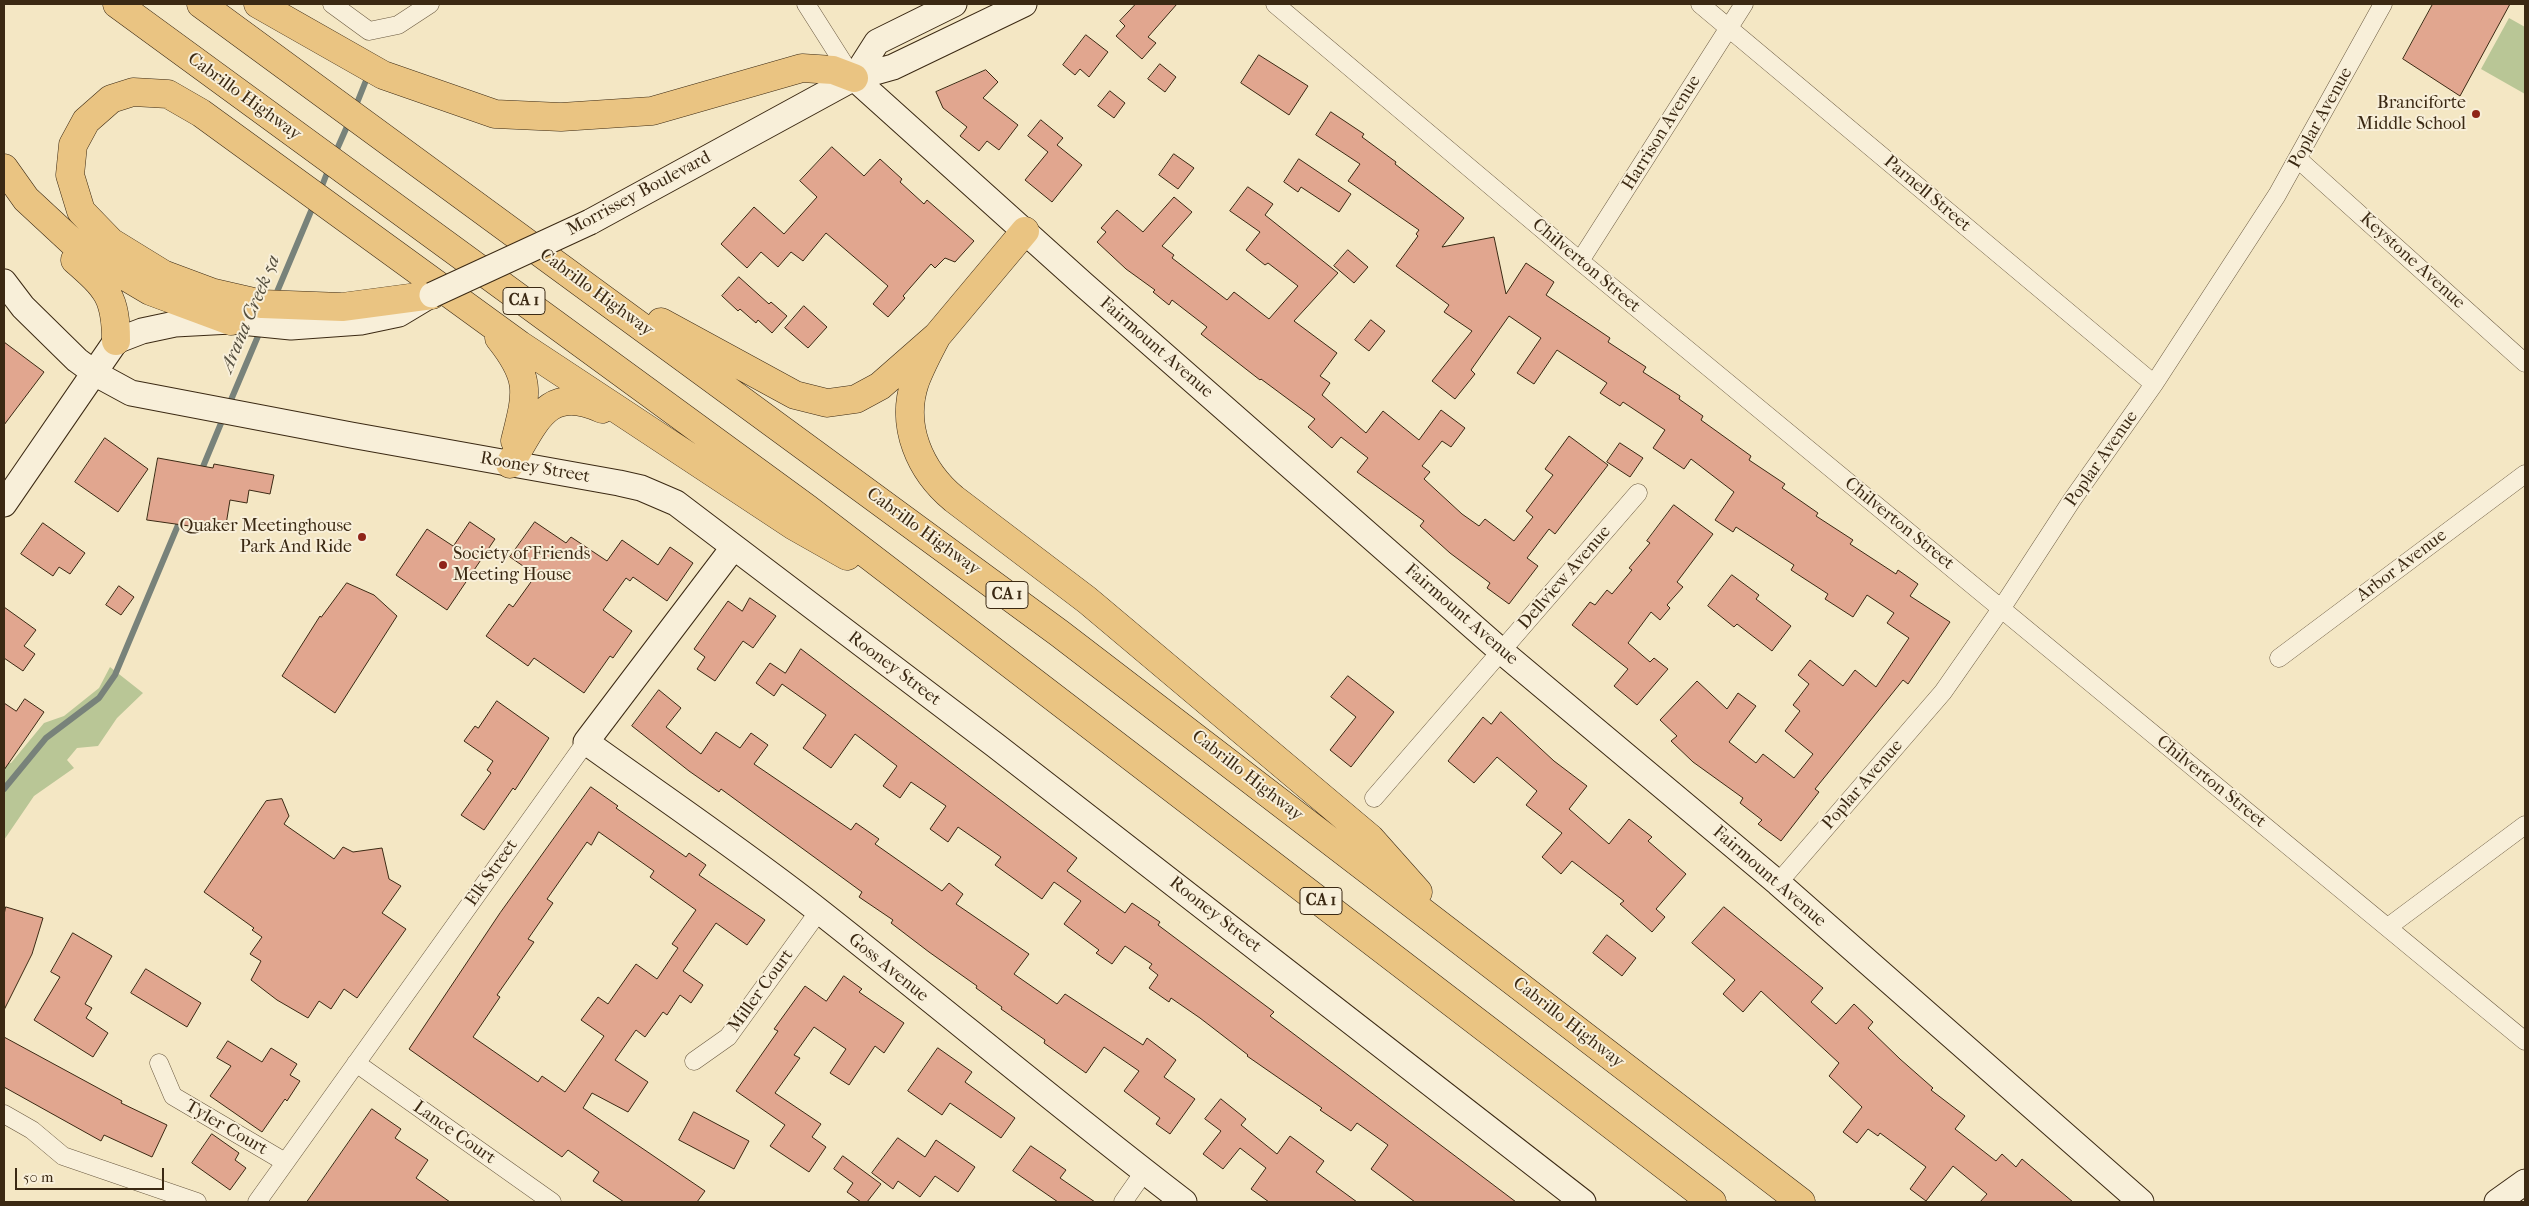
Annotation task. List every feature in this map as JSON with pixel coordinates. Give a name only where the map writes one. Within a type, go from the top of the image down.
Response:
[{"type":"highway","name":"Cabrillo Highway","points":[[117,4],[808,509],[1712,1202]]},
{"type":"highway","name":"Cabrillo Highway","points":[[201,4],[1067,639],[1801,1202]]},
{"type":"highway","points":[[258,4],[383,75],[495,114],[560,117],[652,111],[802,68],[833,70],[854,78]]},
{"type":"highway","points":[[432,294],[381,309],[262,304],[214,293],[163,274],[111,242],[81,211],[70,175],[73,145],[86,121],[111,99],[134,92],[168,94],[201,113],[480,316],[663,440],[794,526],[929,602]]},
{"type":"highway","points":[[4,168],[26,200],[81,250],[150,291],[231,321]]},
{"type":"highway","points":[[4,188],[29,219],[102,284],[112,298],[116,322],[116,341]]},
{"type":"highway","points":[[562,268],[781,389],[811,401],[842,403],[870,393],[892,377],[937,336],[1025,230]]},
{"type":"highway","points":[[480,316],[514,358],[524,383],[524,406],[510,464]]},
{"type":"highway","points":[[937,336],[914,383],[910,413],[919,457],[934,480],[954,499],[1087,600],[1370,838],[1461,941]]},
{"type":"highway","points":[[510,464],[544,410],[550,405],[566,400],[576,400],[598,406],[663,440]]},
{"type":"street","points":[[332,4],[369,31],[398,25],[430,4]]},
{"type":"street","name":"Fairmount Avenue","points":[[806,4],[854,78],[1501,651],[1778,883],[2141,1202]]},
{"type":"street","name":"Morrissey Boulevard","points":[[854,78],[877,42],[954,4]]},
{"type":"street","name":"Morrissey Boulevard","points":[[432,294],[590,222],[854,78],[893,67],[1024,4]]},
{"type":"street","name":"Chilverton Street","points":[[1275,4],[1580,262],[2388,926],[2525,1041]]},
{"type":"street","name":"Parnell Street","points":[[1700,4],[2154,384]]},
{"type":"street","name":"Harrison Avenue","points":[[1580,262],[1744,4]]},
{"type":"street","name":"Poplar Avenue","points":[[1778,883],[1943,692],[2002,609],[2072,500],[2154,384],[2299,160],[2383,4]]},
{"type":"street","name":"Keystone Avenue","points":[[2299,160],[2525,363]]},
{"type":"street","points":[[4,282],[23,307],[77,360],[96,374]]},
{"type":"street","points":[[4,504],[96,374],[116,341],[142,331],[175,324],[231,321],[291,327],[343,324],[381,309]]},
{"type":"street","name":"Rooney Street","points":[[96,374],[131,393],[620,483],[652,492],[676,503],[733,548],[996,745],[1583,1202]]},
{"type":"street","name":"Arbor Avenue","points":[[2279,658],[2525,474]]},
{"type":"street","name":"Dellview Avenue","points":[[1374,798],[1638,493]]},
{"type":"street","name":"Elk Street","points":[[257,1202],[586,742],[733,548]]},
{"type":"street","name":"Goss Avenue","points":[[586,742],[764,869],[819,911],[1184,1202]]},
{"type":"street","points":[[2388,926],[2525,825]]},
{"type":"street","name":"Miller Court","points":[[694,1060],[728,1037],[819,911]]},
{"type":"street","name":"Tyler Court","points":[[160,1063],[173,1096],[285,1162]]},
{"type":"street","name":"Lance Court","points":[[356,1063],[552,1202]]},
{"type":"street","points":[[4,1114],[32,1130],[63,1156],[196,1202]]},
{"type":"street","points":[[1123,1202],[1144,1172]]},
{"type":"street","points":[[2497,1202],[2525,1182]]},
{"type":"green space","points":[[2509,18],[2525,27],[2525,94],[2481,69]]},
{"type":"green space","points":[[110,667],[143,693],[117,718],[98,746],[77,748],[67,760],[74,768],[34,796],[4,840],[4,763],[11,763],[44,723],[64,716],[99,688]]},
{"type":"building","points":[[1136,4],[1177,4],[1148,37],[1156,43],[1142,59],[1116,36],[1125,26],[1120,21]]},
{"type":"building","points":[[2433,4],[2510,4],[2460,96],[2403,59]]},
{"type":"building","points":[[1086,35],[1108,52],[1089,77],[1080,69],[1075,75],[1063,65]]},
{"type":"building","points":[[1259,55],[1308,86],[1289,115],[1241,83]]},
{"type":"building","points":[[1160,64],[1176,77],[1165,92],[1148,79]]},
{"type":"building","points":[[986,70],[998,82],[983,98],[1018,125],[999,150],[987,141],[979,151],[960,136],[967,127],[943,108],[936,92]]},
{"type":"building","points":[[1110,91],[1125,103],[1114,118],[1098,106]]},
{"type":"building","points":[[1331,112],[1364,134],[1362,137],[1396,162],[1395,164],[1464,218],[1442,247],[1494,237],[1506,294],[1526,263],[1554,282],[1546,295],[1610,338],[1608,342],[1646,367],[1643,372],[1680,396],[1679,399],[1703,416],[1701,420],[1751,456],[1749,460],[1785,484],[1782,488],[1818,513],[1816,516],[1853,540],[1850,544],[1896,574],[1898,570],[1918,584],[1910,596],[1950,622],[1908,684],[1903,680],[1815,789],[1819,792],[1781,841],[1758,824],[1762,820],[1740,803],[1743,798],[1693,762],[1671,741],[1677,736],[1660,720],[1697,681],[1727,709],[1738,693],[1756,706],[1729,742],[1756,763],[1763,754],[1794,778],[1813,754],[1785,731],[1800,711],[1793,705],[1809,684],[1798,675],[1810,660],[1843,686],[1855,670],[1876,687],[1909,638],[1887,623],[1894,613],[1867,595],[1853,617],[1825,599],[1828,594],[1791,570],[1794,565],[1736,527],[1733,532],[1715,520],[1734,492],[1691,459],[1684,469],[1653,448],[1665,430],[1623,402],[1620,406],[1600,393],[1607,383],[1557,350],[1534,384],[1517,373],[1541,338],[1509,316],[1471,370],[1475,374],[1455,399],[1432,381],[1472,331],[1444,312],[1449,305],[1396,266],[1418,236],[1416,234],[1419,230],[1348,181],[1360,164],[1316,135]]},
{"type":"building","points":[[1041,120],[1063,138],[1057,145],[1082,165],[1052,202],[1025,180],[1048,152],[1028,136]]},
{"type":"building","points":[[832,147],[864,176],[880,159],[902,179],[900,182],[924,204],[927,200],[974,241],[955,262],[945,258],[935,268],[931,264],[903,296],[905,298],[888,317],[873,304],[888,286],[826,233],[803,261],[791,252],[778,267],[761,252],[747,268],[721,244],[754,207],[784,234],[817,197],[800,181]]},
{"type":"building","points":[[1174,154],[1194,168],[1178,189],[1159,175]]},
{"type":"building","points":[[1299,159],[1351,194],[1339,212],[1301,187],[1298,192],[1284,182]]},
{"type":"building","points":[[1248,187],[1273,204],[1265,215],[1338,273],[1294,321],[1337,353],[1320,376],[1330,383],[1322,395],[1366,433],[1383,411],[1419,440],[1441,410],[1465,428],[1451,447],[1442,441],[1422,466],[1430,472],[1424,479],[1462,514],[1479,526],[1485,519],[1514,541],[1533,517],[1526,511],[1553,475],[1545,469],[1569,436],[1608,465],[1555,534],[1549,529],[1527,558],[1538,566],[1509,604],[1487,588],[1490,583],[1450,553],[1420,526],[1424,521],[1357,472],[1368,458],[1341,437],[1332,448],[1308,427],[1315,419],[1260,380],[1201,334],[1207,327],[1172,300],[1169,305],[1153,292],[1155,290],[1126,269],[1097,242],[1106,232],[1101,228],[1117,210],[1143,232],[1174,197],[1192,212],[1162,246],[1174,255],[1172,258],[1227,300],[1234,292],[1269,319],[1298,286],[1268,263],[1265,265],[1246,250],[1260,232],[1230,211]]},
{"type":"building","points":[[1348,250],[1368,267],[1354,283],[1334,266]]},
{"type":"building","points":[[739,277],[769,304],[771,302],[787,316],[772,333],[758,320],[756,323],[740,309],[738,311],[722,296]]},
{"type":"building","points":[[804,306],[827,327],[808,348],[785,328]]},
{"type":"building","points":[[1371,320],[1385,331],[1369,351],[1355,340]]},
{"type":"building","points":[[4,342],[44,372],[4,425]]},
{"type":"building","points":[[105,438],[148,469],[118,512],[75,482]]},
{"type":"building","points":[[1620,443],[1643,458],[1630,477],[1607,462]]},
{"type":"building","points":[[158,458],[213,468],[214,464],[274,475],[270,494],[249,490],[247,503],[230,500],[225,531],[147,520]]},
{"type":"building","points":[[1674,505],[1713,534],[1677,582],[1683,587],[1667,605],[1670,608],[1660,620],[1651,612],[1628,643],[1650,662],[1654,658],[1668,669],[1637,705],[1614,686],[1628,669],[1572,625],[1590,602],[1595,605],[1607,590],[1612,594],[1632,570],[1629,568],[1650,543],[1647,541]]},
{"type":"building","points":[[470,522],[495,539],[447,610],[396,575],[427,529],[453,546]]},
{"type":"building","points":[[535,522],[566,543],[571,537],[607,561],[622,540],[658,565],[670,547],[693,563],[667,601],[633,577],[630,581],[626,578],[603,610],[632,631],[613,658],[610,656],[584,693],[534,658],[528,666],[486,636],[509,604],[513,607],[536,575],[510,557]]},
{"type":"building","points":[[43,523],[85,553],[70,574],[59,567],[53,576],[21,554]]},
{"type":"building","points":[[1732,575],[1759,595],[1756,599],[1791,626],[1772,651],[1737,624],[1734,627],[1708,606]]},
{"type":"building","points":[[347,583],[374,595],[397,616],[335,713],[282,676],[320,616]]},
{"type":"building","points":[[119,586],[134,597],[121,615],[106,605]]},
{"type":"building","points":[[750,598],[776,616],[753,648],[743,641],[715,681],[697,669],[705,657],[694,649],[728,601],[742,611]]},
{"type":"building","points":[[4,607],[36,630],[24,646],[35,654],[23,671],[4,658]]},
{"type":"building","points":[[801,649],[1077,858],[1067,871],[1125,913],[1132,903],[1160,922],[1158,925],[1274,1012],[1270,1016],[1516,1202],[1415,1202],[1371,1169],[1388,1145],[1357,1123],[1351,1131],[1320,1110],[1322,1108],[1247,1056],[1200,1018],[1171,998],[1169,1002],[1149,988],[1158,975],[1149,968],[1152,964],[1125,946],[1112,964],[1096,953],[1099,950],[1064,924],[1081,901],[1054,882],[1042,899],[995,865],[1001,857],[958,827],[948,842],[930,829],[946,806],[911,782],[900,798],[883,786],[897,766],[855,734],[831,768],[803,748],[826,715],[782,684],[774,696],[756,683],[770,663],[785,673]]},
{"type":"building","points":[[1348,676],[1394,712],[1351,767],[1330,750],[1356,717],[1331,697]]},
{"type":"building","points":[[659,690],[681,708],[666,727],[701,754],[716,732],[740,748],[751,733],[768,745],[754,764],[851,830],[856,823],[879,839],[875,844],[942,891],[949,883],[963,894],[956,904],[1029,954],[1014,974],[1057,1004],[1065,994],[1143,1045],[1147,1038],[1176,1060],[1164,1077],[1195,1099],[1170,1134],[1156,1124],[1160,1118],[1124,1091],[1139,1071],[1104,1047],[1086,1073],[1044,1043],[1045,1040],[1001,1009],[1002,1007],[976,988],[977,986],[891,923],[893,920],[859,897],[862,892],[721,789],[719,792],[689,771],[632,726]]},
{"type":"building","points":[[25,699],[44,712],[4,770],[4,703],[16,711]]},
{"type":"building","points":[[497,701],[549,738],[515,790],[513,788],[484,830],[461,815],[491,773],[487,770],[493,761],[464,741],[475,726],[478,728]]},
{"type":"building","points":[[1501,712],[1554,761],[1587,786],[1569,809],[1609,844],[1629,819],[1652,837],[1648,841],[1686,874],[1656,909],[1665,917],[1652,932],[1620,904],[1624,901],[1572,861],[1561,874],[1542,857],[1562,833],[1526,805],[1537,791],[1497,757],[1474,783],[1448,761],[1483,717],[1491,724]]},
{"type":"building","points":[[591,787],[618,806],[616,808],[686,857],[689,853],[706,865],[699,875],[765,920],[747,945],[716,923],[683,971],[703,985],[691,1003],[680,995],[667,1015],[663,1012],[645,1037],[636,1030],[615,1060],[648,1082],[628,1112],[592,1093],[583,1108],[705,1191],[697,1202],[624,1202],[593,1181],[599,1172],[568,1150],[562,1157],[409,1049],[500,913]],"holes":[[[599,832],[654,871],[650,877],[696,910],[672,944],[678,948],[657,979],[636,964],[608,1004],[598,997],[581,1020],[604,1036],[565,1092],[542,1076],[538,1082],[473,1037],[500,997],[497,995],[534,942],[528,939],[553,903],[547,899],[587,842],[591,845]]]},
{"type":"building","points":[[282,799],[289,816],[284,824],[334,859],[343,847],[353,852],[382,848],[389,879],[401,886],[382,913],[406,929],[357,998],[344,989],[331,1009],[319,1001],[308,1018],[277,1000],[251,980],[261,961],[250,954],[262,937],[252,930],[254,928],[204,892],[266,801]]},
{"type":"building","points":[[6,907],[43,918],[32,954],[4,1010],[4,915]]},
{"type":"building","points":[[1724,907],[1823,988],[1811,1002],[1836,1024],[1854,1004],[1873,1022],[1868,1028],[1933,1088],[1931,1090],[1965,1116],[1955,1129],[1996,1161],[2002,1154],[2016,1167],[2022,1159],[2073,1202],[1980,1202],[1987,1194],[1953,1166],[1926,1201],[1910,1189],[1926,1167],[1880,1133],[1878,1136],[1868,1129],[1857,1143],[1843,1132],[1862,1107],[1829,1076],[1839,1063],[1761,991],[1743,1012],[1723,994],[1735,980],[1692,943]]},
{"type":"building","points":[[73,933],[112,956],[85,1004],[92,1008],[86,1018],[108,1033],[93,1057],[34,1020],[60,977],[51,972]]},
{"type":"building","points":[[1607,935],[1636,958],[1622,976],[1593,953]]},
{"type":"building","points":[[146,969],[201,1003],[187,1027],[131,993]]},
{"type":"building","points":[[844,976],[862,989],[859,992],[904,1023],[884,1053],[875,1046],[849,1085],[830,1073],[846,1049],[814,1027],[794,1055],[800,1058],[775,1093],[821,1124],[812,1137],[826,1147],[809,1172],[770,1146],[785,1125],[736,1091],[778,1031],[774,1029],[805,986],[826,1001]]},
{"type":"building","points":[[4,1037],[122,1101],[121,1103],[167,1125],[152,1157],[104,1135],[101,1141],[4,1087]]},
{"type":"building","points":[[228,1041],[262,1062],[271,1048],[297,1064],[290,1075],[300,1081],[287,1101],[285,1099],[262,1132],[210,1096],[231,1066],[217,1058]]},
{"type":"building","points":[[938,1048],[972,1072],[965,1082],[1015,1118],[1001,1138],[950,1103],[942,1115],[908,1091]]},
{"type":"building","points":[[1221,1099],[1246,1119],[1241,1125],[1277,1154],[1290,1136],[1324,1161],[1316,1172],[1357,1202],[1269,1202],[1251,1189],[1266,1168],[1240,1148],[1223,1169],[1203,1154],[1221,1131],[1205,1119]]},
{"type":"building","points":[[372,1109],[401,1129],[395,1138],[428,1160],[416,1178],[450,1202],[307,1202]]},
{"type":"building","points":[[694,1112],[749,1141],[734,1169],[679,1140]]},
{"type":"building","points":[[212,1134],[239,1153],[235,1160],[246,1168],[230,1190],[192,1163]]},
{"type":"building","points":[[898,1138],[925,1157],[936,1140],[975,1167],[958,1192],[935,1176],[920,1197],[898,1181],[893,1189],[872,1173]]},
{"type":"building","points":[[1031,1146],[1066,1170],[1060,1178],[1095,1202],[1058,1202],[1013,1171]]},
{"type":"building","points":[[843,1156],[881,1184],[867,1202],[861,1202],[847,1192],[853,1183],[834,1169]]},
{"type":"waterway","name":"Arana Creek 5a","points":[[355,108],[369,73]]},
{"type":"waterway","name":"Arana Creek 5a","points":[[334,156],[349,122]]},
{"type":"waterway","name":"Arana Creek 5a","points":[[320,191],[329,168]]},
{"type":"waterway","name":"Arana Creek 5a","points":[[274,299],[314,204]]},
{"type":"waterway","name":"Arana Creek 5a","points":[[228,407],[261,329]]},
{"type":"waterway","name":"Arana Creek 5a","points":[[200,474],[224,416]]},
{"type":"waterway","name":"Arana Creek 5a","points":[[4,789],[46,738],[99,698],[115,675],[181,518]]},
{"type":"place","name":"Branciforte Middle School","points":[[2476,114]]},
{"type":"place","name":"Quaker Meetinghouse Park And Ride","points":[[362,537]]},
{"type":"place","name":"Society of Friends Meeting House","points":[[443,565]]}]
